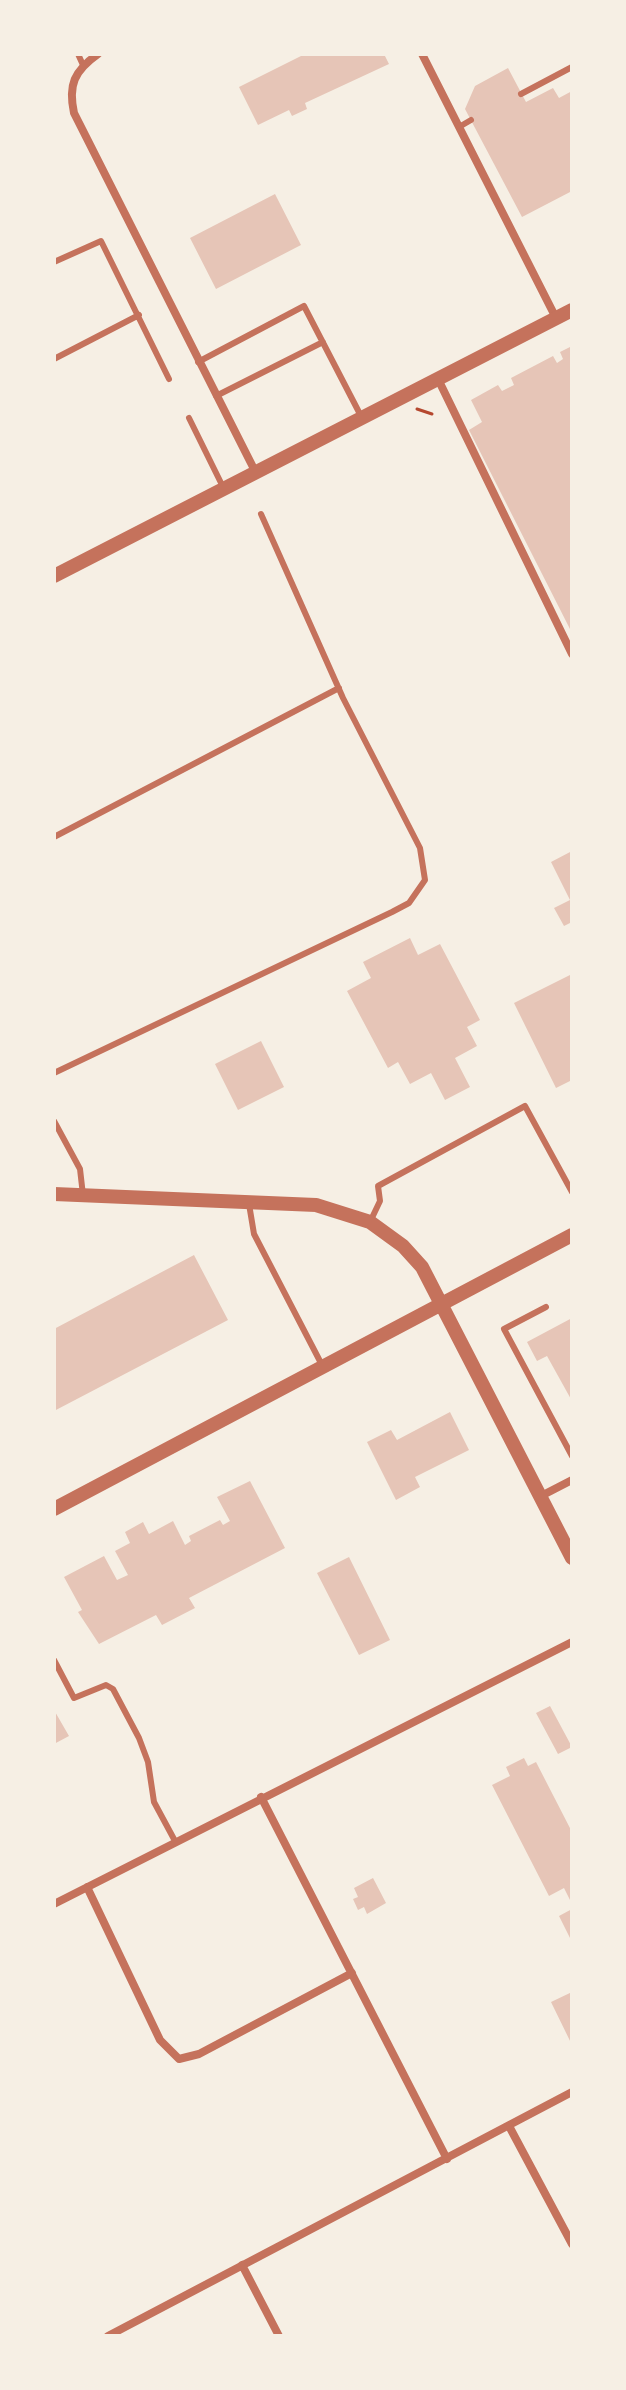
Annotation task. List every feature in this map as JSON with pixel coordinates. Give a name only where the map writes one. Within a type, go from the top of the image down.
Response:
[{"type":"street","points":[[98,54],[83,65],[72,81],[74,113],[256,473]]},
{"type":"street","points":[[422,54],[556,318]]},
{"type":"street","points":[[54,576],[572,310]]},
{"type":"street","points":[[438,379],[572,654]]},
{"type":"street","points":[[54,1194],[316,1205],[370,1222],[403,1246],[422,1267],[572,1558]]},
{"type":"street","points":[[54,1509],[572,1235]]},
{"type":"street","points":[[541,1496],[572,1480]]},
{"type":"street","points":[[54,1904],[572,1642]]},
{"type":"street","points":[[261,1797],[447,2159]]},
{"type":"street","points":[[87,1887],[160,2040],[179,2059],[199,2054],[352,1973]]},
{"type":"street","points":[[108,2336],[572,2092]]},
{"type":"street","points":[[509,2126],[572,2244]]},
{"type":"street","points":[[242,2265],[279,2336]]},
{"type":"lane","points":[[78,54],[83,65]]},
{"type":"lane","points":[[521,94],[572,67]]},
{"type":"lane","points":[[459,127],[471,120]]},
{"type":"lane","points":[[54,262],[101,241],[169,379]]},
{"type":"lane","points":[[198,362],[304,306],[362,418]]},
{"type":"lane","points":[[54,359],[139,315]]},
{"type":"lane","points":[[216,396],[323,342]]},
{"type":"lane","points":[[189,418],[224,489]]},
{"type":"lane","points":[[54,1073],[392,912],[419,892],[425,866],[420,848],[339,688],[261,514]]},
{"type":"lane","points":[[54,837],[339,688]]},
{"type":"lane","points":[[370,1222],[380,1201],[378,1186],[525,1106],[572,1192]]},
{"type":"lane","points":[[54,1121],[80,1169],[83,1195]]},
{"type":"lane","points":[[249,1202],[254,1234],[323,1367]]},
{"type":"lane","points":[[546,1307],[504,1329],[572,1456]]},
{"type":"lane","points":[[54,1660],[74,1698],[106,1685],[113,1689],[139,1738],[148,1762],[154,1802],[175,1841]]},
{"type":"building","points":[[305,54],[384,54],[389,64],[305,103],[307,109],[292,116],[289,110],[258,125],[239,87]]},
{"type":"building","points":[[508,68],[526,102],[553,88],[559,98],[572,91],[572,191],[522,217],[465,109],[475,86]]},
{"type":"building","points":[[275,194],[301,245],[216,289],[190,238]]},
{"type":"building","points":[[572,346],[572,633],[469,430],[482,422],[471,400],[498,385],[502,391],[514,385],[511,378],[553,356],[557,363],[563,359],[560,352]]},
{"type":"building","points":[[572,851],[572,922],[564,926],[554,908],[570,900],[551,862]]},
{"type":"building","points":[[410,938],[418,955],[440,944],[480,1020],[467,1027],[477,1046],[455,1058],[470,1087],[445,1100],[431,1073],[410,1084],[398,1062],[388,1068],[347,991],[371,978],[363,962]]},
{"type":"building","points":[[572,974],[572,1080],[556,1088],[514,1003]]},
{"type":"building","points":[[261,1041],[284,1087],[238,1110],[215,1064]]},
{"type":"building","points":[[194,1255],[228,1320],[54,1411],[54,1329]]},
{"type":"building","points":[[572,1318],[572,1401],[547,1356],[537,1361],[527,1342]]},
{"type":"building","points":[[450,1412],[469,1450],[415,1477],[420,1487],[396,1500],[367,1442],[391,1430],[397,1440]]},
{"type":"building","points":[[250,1481],[285,1548],[189,1598],[195,1608],[162,1625],[156,1615],[99,1644],[78,1612],[82,1610],[64,1577],[104,1556],[117,1580],[128,1575],[115,1551],[130,1543],[125,1532],[143,1522],[149,1534],[173,1521],[185,1545],[191,1541],[189,1536],[220,1520],[223,1525],[230,1521],[217,1497]]},
{"type":"building","points":[[349,1557],[390,1640],[359,1655],[317,1573]]},
{"type":"building","points":[[550,1706],[572,1747],[558,1754],[536,1713]]},
{"type":"building","points":[[54,1710],[69,1736],[54,1744]]},
{"type":"building","points":[[524,1758],[528,1766],[536,1762],[572,1832],[572,1904],[564,1888],[549,1896],[492,1785],[510,1776],[506,1767]]},
{"type":"building","points":[[373,1878],[386,1903],[367,1914],[364,1907],[358,1910],[353,1899],[358,1897],[354,1888]]},
{"type":"building","points":[[572,1909],[572,1942],[559,1916]]},
{"type":"building","points":[[572,1992],[572,2045],[551,2002]]}]
